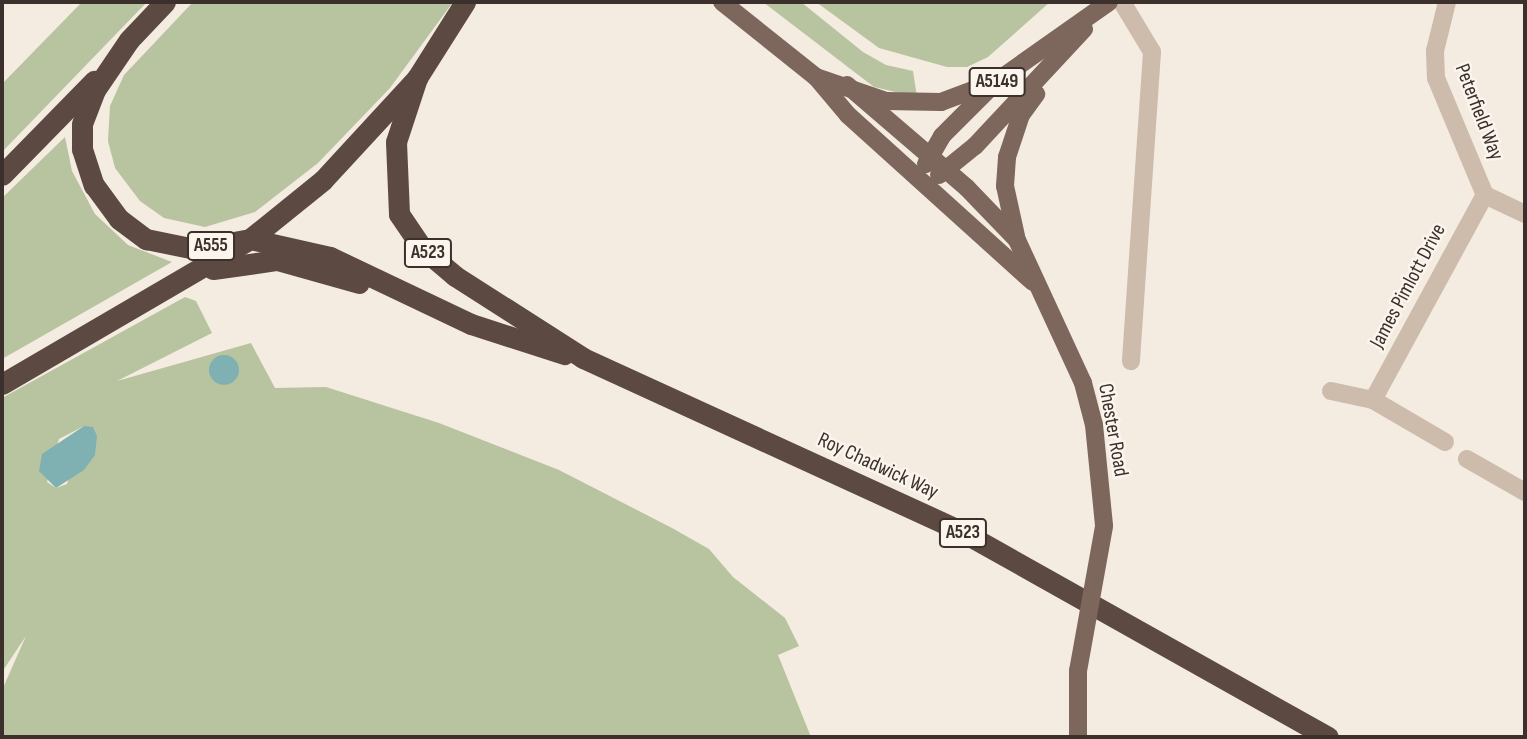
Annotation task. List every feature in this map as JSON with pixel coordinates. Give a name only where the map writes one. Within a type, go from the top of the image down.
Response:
[{"type":"highway","name":"A555","points":[[2,175],[110,64],[165,2]]},
{"type":"highway","name":"A555","points":[[2,384],[250,239],[323,180],[417,78],[465,2]]},
{"type":"highway","name":"A555","points":[[110,64],[82,124],[82,149],[94,186],[110,208],[146,239],[170,248],[250,239]]},
{"type":"highway","name":"Roy Chadwick Way","points":[[417,78],[396,142],[399,214],[422,248],[455,276],[583,358],[959,530],[1328,737]]},
{"type":"highway","name":"Roy Chadwick Way","points":[[250,239],[330,257],[402,295]]},
{"type":"highway","name":"Roy Chadwick Way","points":[[190,276],[248,260],[277,260],[402,295],[529,345],[583,358]]},
{"type":"main road","name":"Chester Road","points":[[722,2],[816,77],[847,85],[948,170],[1017,240],[1083,383],[1094,425],[1104,526],[1078,671],[1077,737]]},
{"type":"main road","name":"A5149","points":[[923,181],[948,170],[1063,53],[1106,5]]},
{"type":"main road","name":"A5149","points":[[927,154],[997,82],[1106,5]]},
{"type":"main road","points":[[1017,240],[1005,186],[1007,157],[1021,115],[1063,53]]},
{"type":"main road","points":[[816,77],[848,115],[1039,286]]},
{"type":"main road","points":[[847,85],[887,101],[924,105],[997,82]]},
{"type":"main road","points":[[923,181],[927,154]]},
{"type":"street","name":"Chester Road","points":[[1122,2],[1152,52],[1131,361]]},
{"type":"street","name":"Peterfield Way","points":[[1447,2],[1435,51],[1436,78],[1485,195],[1525,214]]},
{"type":"street","name":"James Pimlott Drive","points":[[1373,400],[1485,195]]},
{"type":"street","points":[[1331,391],[1373,400],[1445,442]]},
{"type":"street","points":[[1467,459],[1525,492]]},
{"type":"green space","points":[[82,2],[147,2],[2,152],[2,84]]},
{"type":"green space","points":[[193,2],[453,2],[390,88],[318,163],[255,212],[205,227],[164,218],[140,201],[115,168],[108,141],[110,106],[124,75]]},
{"type":"green space","points":[[763,2],[801,2],[863,52],[886,65],[913,71],[917,97],[874,87]]},
{"type":"green space","points":[[816,2],[1050,2],[988,57],[967,67],[947,67],[879,48]]},
{"type":"green space","points":[[65,137],[72,171],[95,214],[128,245],[172,262],[2,359],[2,198]]},
{"type":"green space","points":[[185,297],[196,301],[212,333],[117,381],[251,343],[275,388],[326,387],[439,423],[559,470],[709,549],[733,577],[785,618],[799,646],[778,655],[811,737],[2,737],[2,690],[26,636],[2,672],[2,398]],"holes":[[[84,426],[67,484],[56,488],[47,482],[59,439]]]},
{"type":"water","points":[[224,355],[235,359],[239,370],[235,381],[224,385],[213,381],[209,370],[213,359]]},
{"type":"water","points":[[84,426],[93,427],[97,436],[95,455],[84,470],[56,488],[39,471],[42,454]]}]
